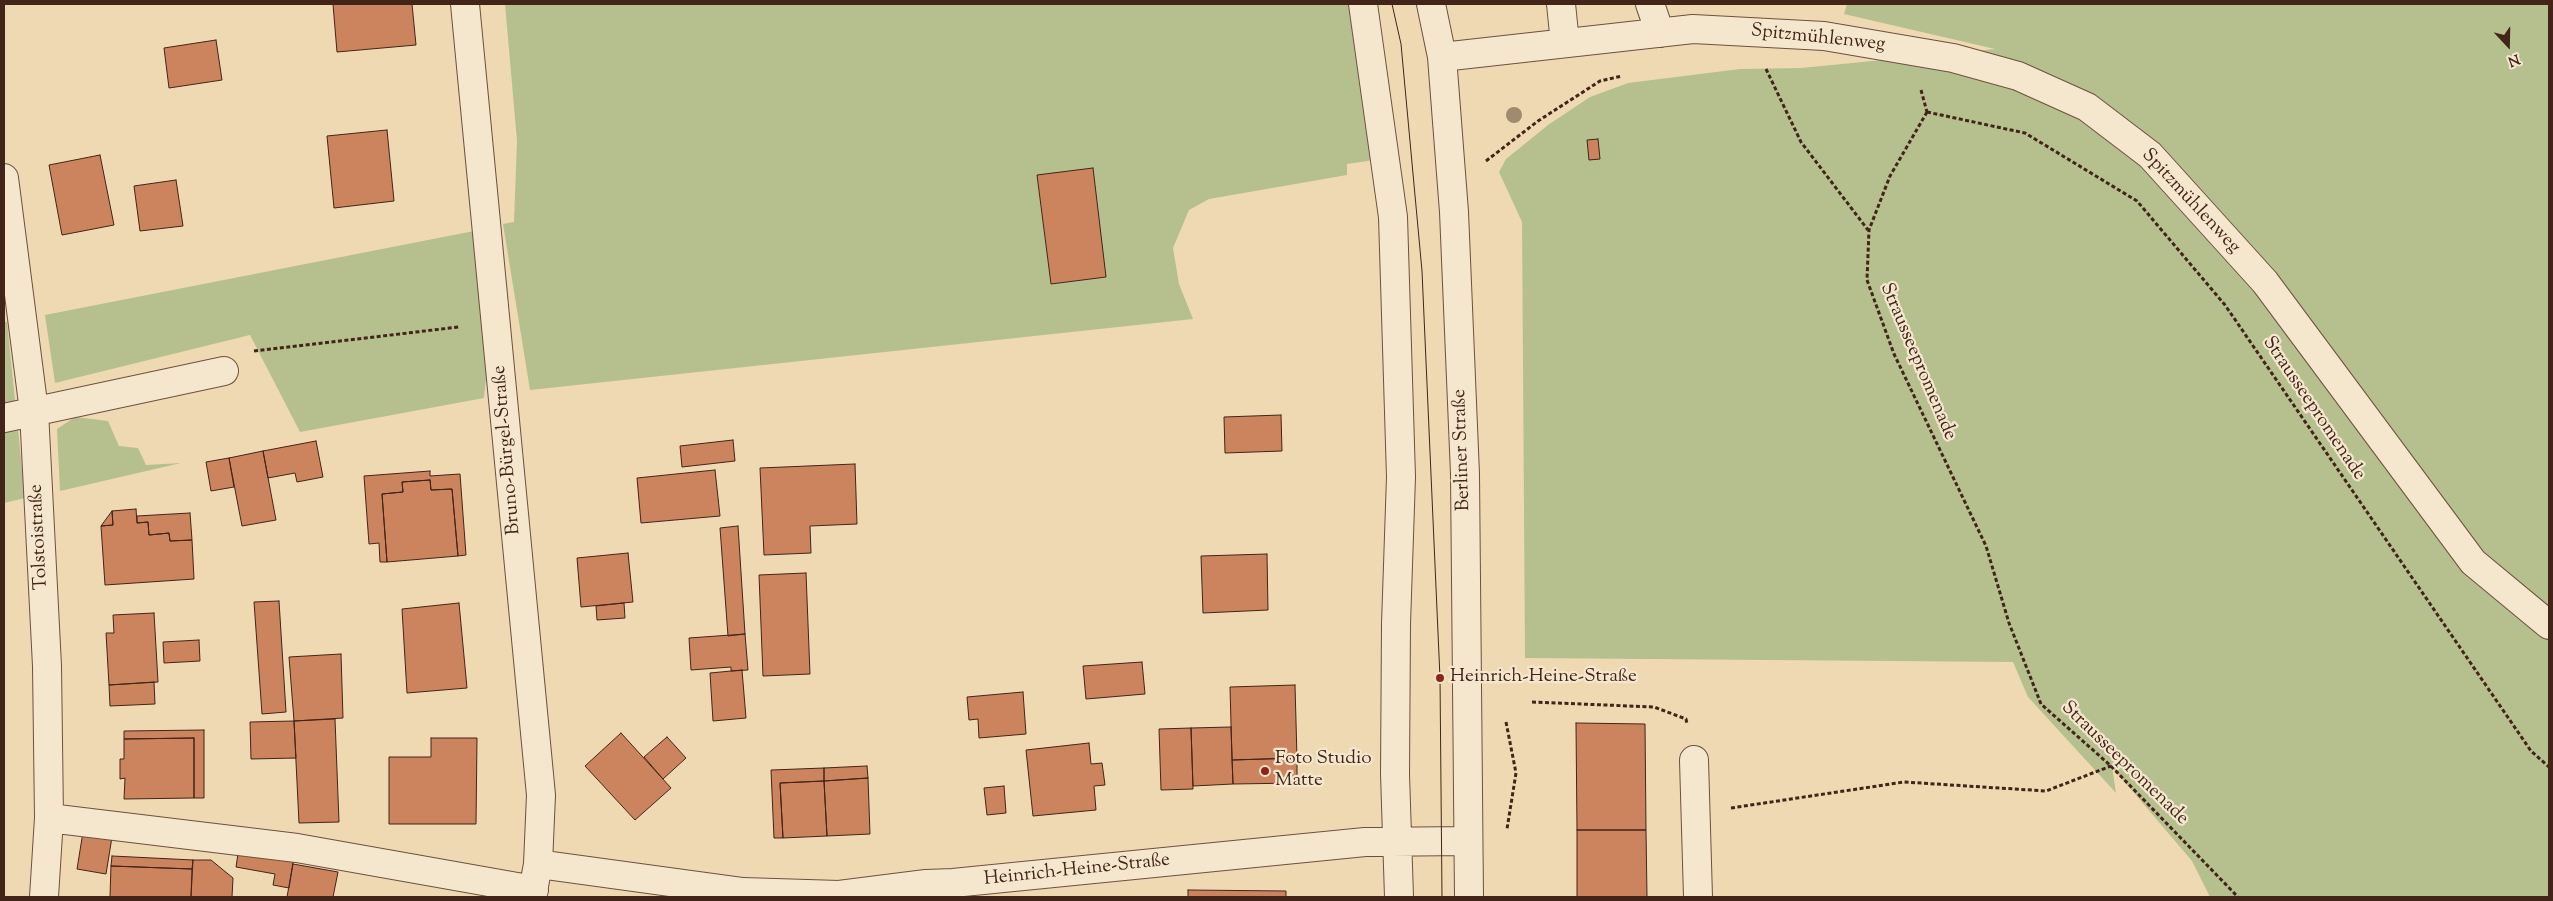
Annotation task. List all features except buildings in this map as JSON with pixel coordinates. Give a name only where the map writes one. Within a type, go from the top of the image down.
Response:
[{"type":"street","name":"Bruno-Bürgel-Straße","points":[[465,4],[479,162],[497,322],[508,468],[541,796],[535,884]]},
{"type":"street","points":[[1363,4],[1393,217],[1400,478],[1396,624],[1399,897]]},
{"type":"street","name":"Berliner Straße","points":[[1431,4],[1442,58],[1454,212],[1465,474],[1469,897]]},
{"type":"street","points":[[1561,4],[1565,43]]},
{"type":"street","points":[[1650,4],[1660,32]]},
{"type":"street","name":"Spitzmühlenweg","points":[[1442,58],[1693,29],[1824,36],[1921,50],[2018,76],[2087,107],[2150,155],[2265,282],[2472,562],[2549,625]]},
{"type":"street","name":"Tolstoistraße","points":[[4,178],[34,411],[47,666],[49,818],[44,897]]},
{"type":"street","points":[[4,418],[224,370]]},
{"type":"street","points":[[1694,760],[1698,897]]},
{"type":"street","name":"Heinrich-Heine-Straße","points":[[49,818],[297,848],[535,884],[839,895],[926,884],[954,890],[1365,842],[1468,841]]},
{"type":"path","points":[[1764,66],[1801,142],[1869,230]]},
{"type":"path","points":[[1484,163],[1538,121],[1600,81],[1628,74]]},
{"type":"path","name":"Strausseepromenade","points":[[2238,897],[2111,766],[2042,704],[2010,623],[1986,546],[1894,354],[1867,280],[1869,230],[1890,176],[1927,112],[2025,133],[2137,201],[2226,305],[2531,751],[2549,766]]},
{"type":"path","points":[[224,370],[230,354],[497,322]]},
{"type":"path","points":[[1532,702],[1654,707],[1686,719],[1694,760]]},
{"type":"path","points":[[1697,814],[1904,782],[2046,791],[2111,766]]},
{"type":"green space","points":[[505,4],[1358,4],[1381,159],[1347,164],[1347,175],[1209,199],[1189,210],[1173,248],[1179,284],[1193,319],[530,390],[503,224],[514,222],[517,141]],"holes":[[[1037,175],[1106,277],[1051,284]]]},
{"type":"green space","points":[[1847,4],[2549,4],[2549,897],[2210,897],[2192,861],[2112,767],[2116,793],[2028,697],[2013,662],[1525,658],[1522,222],[1499,172],[1506,159],[1548,125],[1590,97],[1628,83],[1740,69],[1801,68],[1995,49],[1844,14]]},
{"type":"green space","points":[[479,230],[489,348],[484,398],[300,432],[250,335],[55,383],[45,315]]},
{"type":"green space","points":[[4,322],[7,322],[25,498],[4,503]]},
{"type":"green space","points":[[75,417],[108,421],[119,446],[138,448],[146,465],[181,463],[60,491],[57,429]]},
{"type":"tram line","points":[[1392,4],[1401,44],[1422,271],[1440,678],[1442,897]]},
{"type":"place","name":"Heinrich-Heine-Straße","points":[[1440,678]]},
{"type":"place","name":"Foto Studio Matte","points":[[1265,771]]}]
